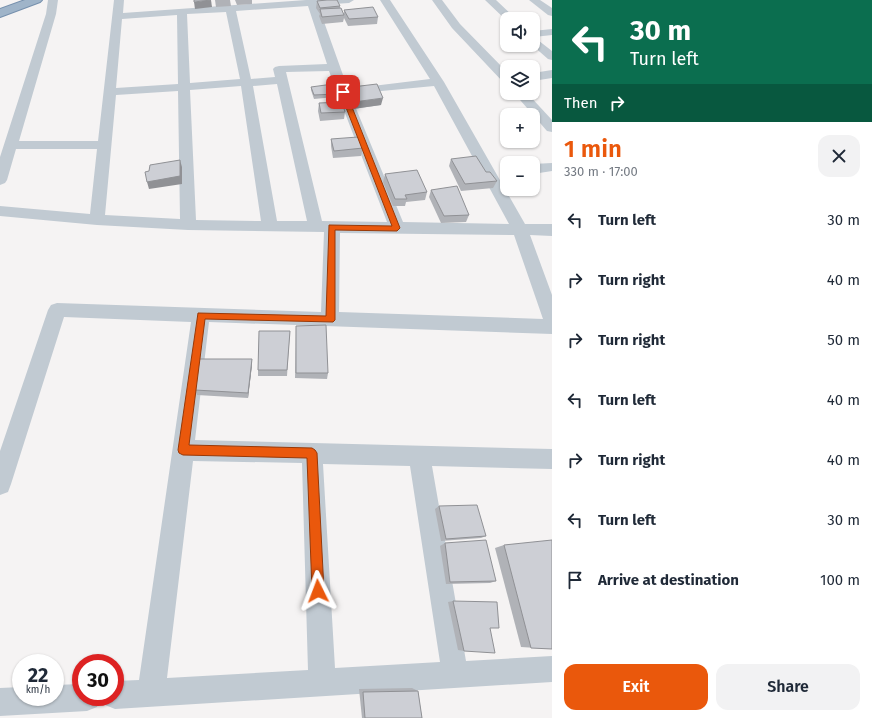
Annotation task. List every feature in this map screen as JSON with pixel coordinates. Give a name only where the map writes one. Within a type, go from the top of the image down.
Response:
[{"type":"highway","points":[[0,5],[14,0]]},
{"type":"highway","points":[[0,13],[36,0]]},
{"type":"street","points":[[0,180],[51,14],[53,0]]},
{"type":"street","points":[[96,220],[119,0]]},
{"type":"street","points":[[118,16],[187,7],[230,8],[349,0]]},
{"type":"street","points":[[385,0],[438,82],[521,231],[552,320]]},
{"type":"street","points":[[437,0],[456,26],[500,72]]},
{"type":"street","points":[[490,0],[503,12]]},
{"type":"street","points":[[534,0],[552,13]]},
{"type":"street","points":[[305,2],[334,67],[397,228]]},
{"type":"street","points":[[187,7],[184,86],[188,225]]},
{"type":"street","points":[[230,8],[246,82],[270,226]]},
{"type":"street","points":[[540,33],[552,32]]},
{"type":"street","points":[[540,46],[552,57]]},
{"type":"street","points":[[330,320],[324,227],[279,69],[334,67]]},
{"type":"street","points":[[540,76],[552,74]]},
{"type":"street","points":[[110,92],[281,80]]},
{"type":"street","points":[[343,92],[438,82]]},
{"type":"street","points":[[526,100],[552,128]]},
{"type":"street","points":[[11,145],[104,145]]},
{"type":"street","points":[[540,168],[552,167]]},
{"type":"street","points":[[490,175],[500,174]]},
{"type":"street","points":[[0,211],[96,220],[188,225],[521,231],[552,230]]},
{"type":"street","points":[[0,484],[57,310],[552,327]]},
{"type":"street","points":[[151,693],[201,315]]},
{"type":"street","points":[[183,450],[552,459]]},
{"type":"street","points":[[312,453],[322,683]]},
{"type":"street","points":[[419,456],[455,674]]},
{"type":"street","points":[[124,694],[552,669]]},
{"type":"street","points":[[0,702],[72,698]]},
{"type":"building","points":[[194,0],[211,0],[194,2]]},
{"type":"building","points":[[337,0],[340,6],[320,8],[317,1]]},
{"type":"building","points":[[373,7],[378,17],[349,19],[344,10]]},
{"type":"building","points":[[341,8],[344,15],[322,17],[320,9]]},
{"type":"building","points":[[333,84],[335,94],[314,95],[311,87]]},
{"type":"building","points":[[377,84],[383,98],[354,102],[350,95],[354,95],[352,87]]},
{"type":"building","points":[[342,102],[345,112],[321,113],[319,103]]},
{"type":"building","points":[[358,137],[363,148],[334,151],[331,139]]},
{"type":"building","points":[[476,156],[486,172],[490,172],[497,181],[465,184],[451,159]]},
{"type":"building","points":[[180,160],[180,176],[147,182],[145,172],[149,171],[150,165]]},
{"type":"building","points":[[417,170],[427,192],[405,195],[407,199],[395,199],[385,174]]},
{"type":"building","points":[[457,186],[469,215],[444,216],[431,190]]},
{"type":"building","points":[[326,325],[328,373],[296,373],[296,326]]},
{"type":"building","points":[[259,331],[290,331],[287,370],[258,370]]},
{"type":"building","points":[[199,359],[252,359],[248,393],[195,390]]},
{"type":"building","points":[[477,505],[486,536],[446,539],[439,506]]},
{"type":"building","points":[[486,540],[496,581],[450,582],[445,543]]},
{"type":"building","points":[[552,540],[552,649],[531,648],[504,545]]},
{"type":"building","points":[[453,601],[497,602],[499,628],[490,628],[495,653],[464,651]]},
{"type":"building","points":[[418,691],[422,718],[365,718],[363,692]]},
{"type":"route","points":[[318,591],[312,453],[183,450],[201,315],[330,320],[332,227],[397,228],[343,92]]}]
